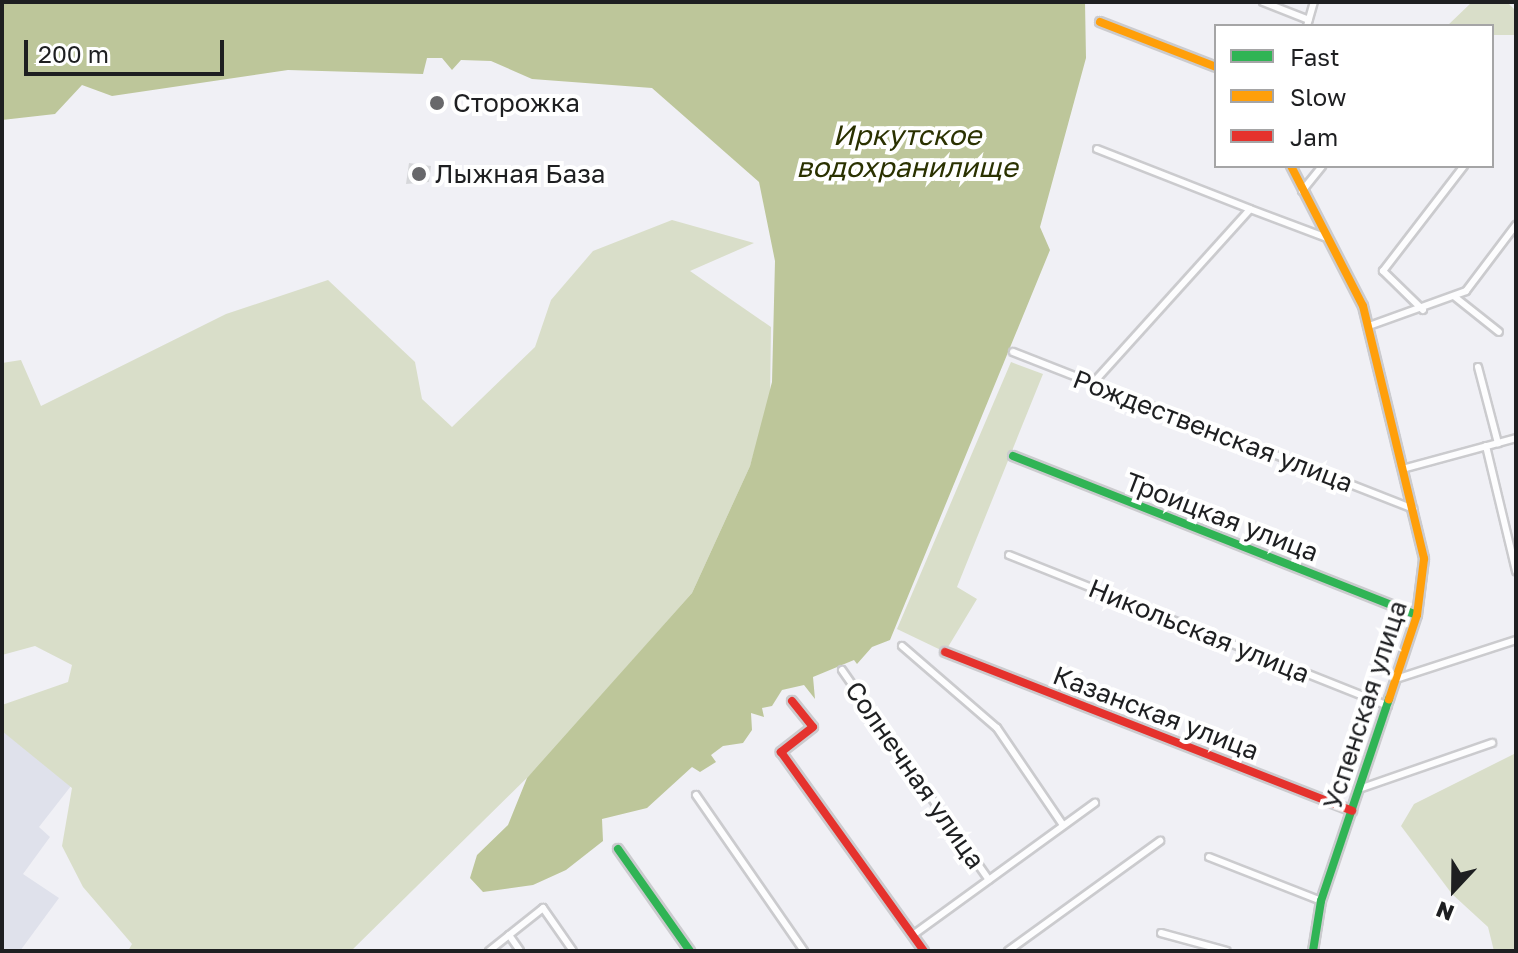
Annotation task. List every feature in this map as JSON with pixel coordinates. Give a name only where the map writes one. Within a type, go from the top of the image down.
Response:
[{"type":"street","points":[[1263,2],[1308,23],[1314,2]]},
{"type":"street","points":[[1100,22],[1214,66]]},
{"type":"street","points":[[1097,149],[1327,238]]},
{"type":"street","name":"Успенская улица","points":[[1292,168],[1369,326],[1424,559],[1417,615],[1321,901],[1313,951]]},
{"type":"street","points":[[1302,191],[1320,168]]},
{"type":"street","points":[[1423,310],[1383,271],[1462,168]]},
{"type":"street","points":[[1093,383],[1250,209]]},
{"type":"street","points":[[1369,326],[1423,310],[1466,291],[1516,225]]},
{"type":"street","points":[[1455,297],[1499,332]]},
{"type":"street","name":"Рождественская улица","points":[[1013,352],[1413,509]]},
{"type":"street","points":[[1478,367],[1498,443]]},
{"type":"street","points":[[1402,469],[1516,438]]},
{"type":"street","points":[[1486,446],[1516,571]]},
{"type":"street","name":"Троицкая улица","points":[[1013,456],[1417,615]]},
{"type":"street","name":"Никольская улица","points":[[1009,555],[1388,706]]},
{"type":"street","points":[[1396,679],[1516,640]]},
{"type":"street","points":[[902,646],[997,728],[1063,825]]},
{"type":"street","name":"Казанская улица","points":[[945,652],[1352,811]]},
{"type":"street","name":"Солнечная улица","points":[[842,670],[989,880]]},
{"type":"street","points":[[792,701],[813,727],[781,752],[924,951]]},
{"type":"street","points":[[1359,789],[1492,743]]},
{"type":"street","points":[[696,795],[804,951]]},
{"type":"street","points":[[913,935],[1095,803]]},
{"type":"street","points":[[1008,951],[1160,841]]},
{"type":"street","points":[[618,849],[690,951]]},
{"type":"street","points":[[1209,857],[1321,901]]},
{"type":"street","points":[[489,951],[543,908],[573,951]]},
{"type":"street","points":[[1161,933],[1227,951]]},
{"type":"street","points":[[509,935],[520,951]]},
{"type":"shaded area","points":[[1472,2],[1507,2],[1516,11],[1516,35],[1494,35],[1494,24],[1449,24]]},
{"type":"shaded area","points":[[672,220],[754,243],[690,271],[771,327],[770,400],[750,466],[692,593],[540,765],[351,951],[128,951],[132,944],[83,887],[62,846],[72,788],[2,731],[2,705],[68,682],[72,665],[35,646],[2,655],[2,363],[21,360],[41,406],[226,314],[328,280],[415,362],[422,399],[452,427],[535,347],[551,300],[593,251]]},
{"type":"shaded area","points":[[1011,362],[1043,374],[957,587],[977,599],[945,652],[897,629]]},
{"type":"shaded area","points":[[2,730],[71,786],[39,827],[50,837],[23,874],[59,898],[20,951],[2,951]]},
{"type":"shaded area","points":[[1516,753],[1516,951],[1494,951],[1488,927],[1452,894],[1401,826],[1414,804]]},
{"type":"water","name":"Иркутское водохранилище","points":[[2,2],[1085,2],[1086,58],[1040,227],[1050,250],[890,640],[872,647],[857,664],[854,660],[813,677],[815,699],[804,685],[782,690],[772,706],[762,708],[764,717],[751,713],[752,730],[743,743],[723,746],[711,755],[716,762],[700,772],[692,767],[647,808],[602,819],[603,841],[566,870],[533,885],[483,892],[470,878],[477,855],[508,825],[527,778],[692,593],[750,466],[772,382],[775,261],[759,182],[652,88],[532,79],[491,61],[461,60],[452,70],[442,58],[427,58],[423,74],[288,70],[112,96],[82,85],[55,114],[2,120]]},
{"type":"building","name":"Лыжная База","points":[[409,163],[431,166],[429,182],[406,184]]},
{"type":"traffic: fast","points":[[1013,456],[1417,615]]},
{"type":"traffic: fast","points":[[1313,951],[1321,901],[1389,699]]},
{"type":"traffic: fast","points":[[618,849],[690,951]]},
{"type":"traffic: slow","points":[[1100,22],[1214,66]]},
{"type":"traffic: slow","points":[[1292,168],[1363,306],[1424,559],[1417,615],[1389,699]]},
{"type":"traffic: jam","points":[[945,652],[1352,811]]},
{"type":"traffic: jam","points":[[792,701],[813,727],[781,752],[924,951]]},
{"type":"place","name":"Сторожка","points":[[437,103]]},
{"type":"place","name":"Лыжная База","points":[[419,174]]}]
